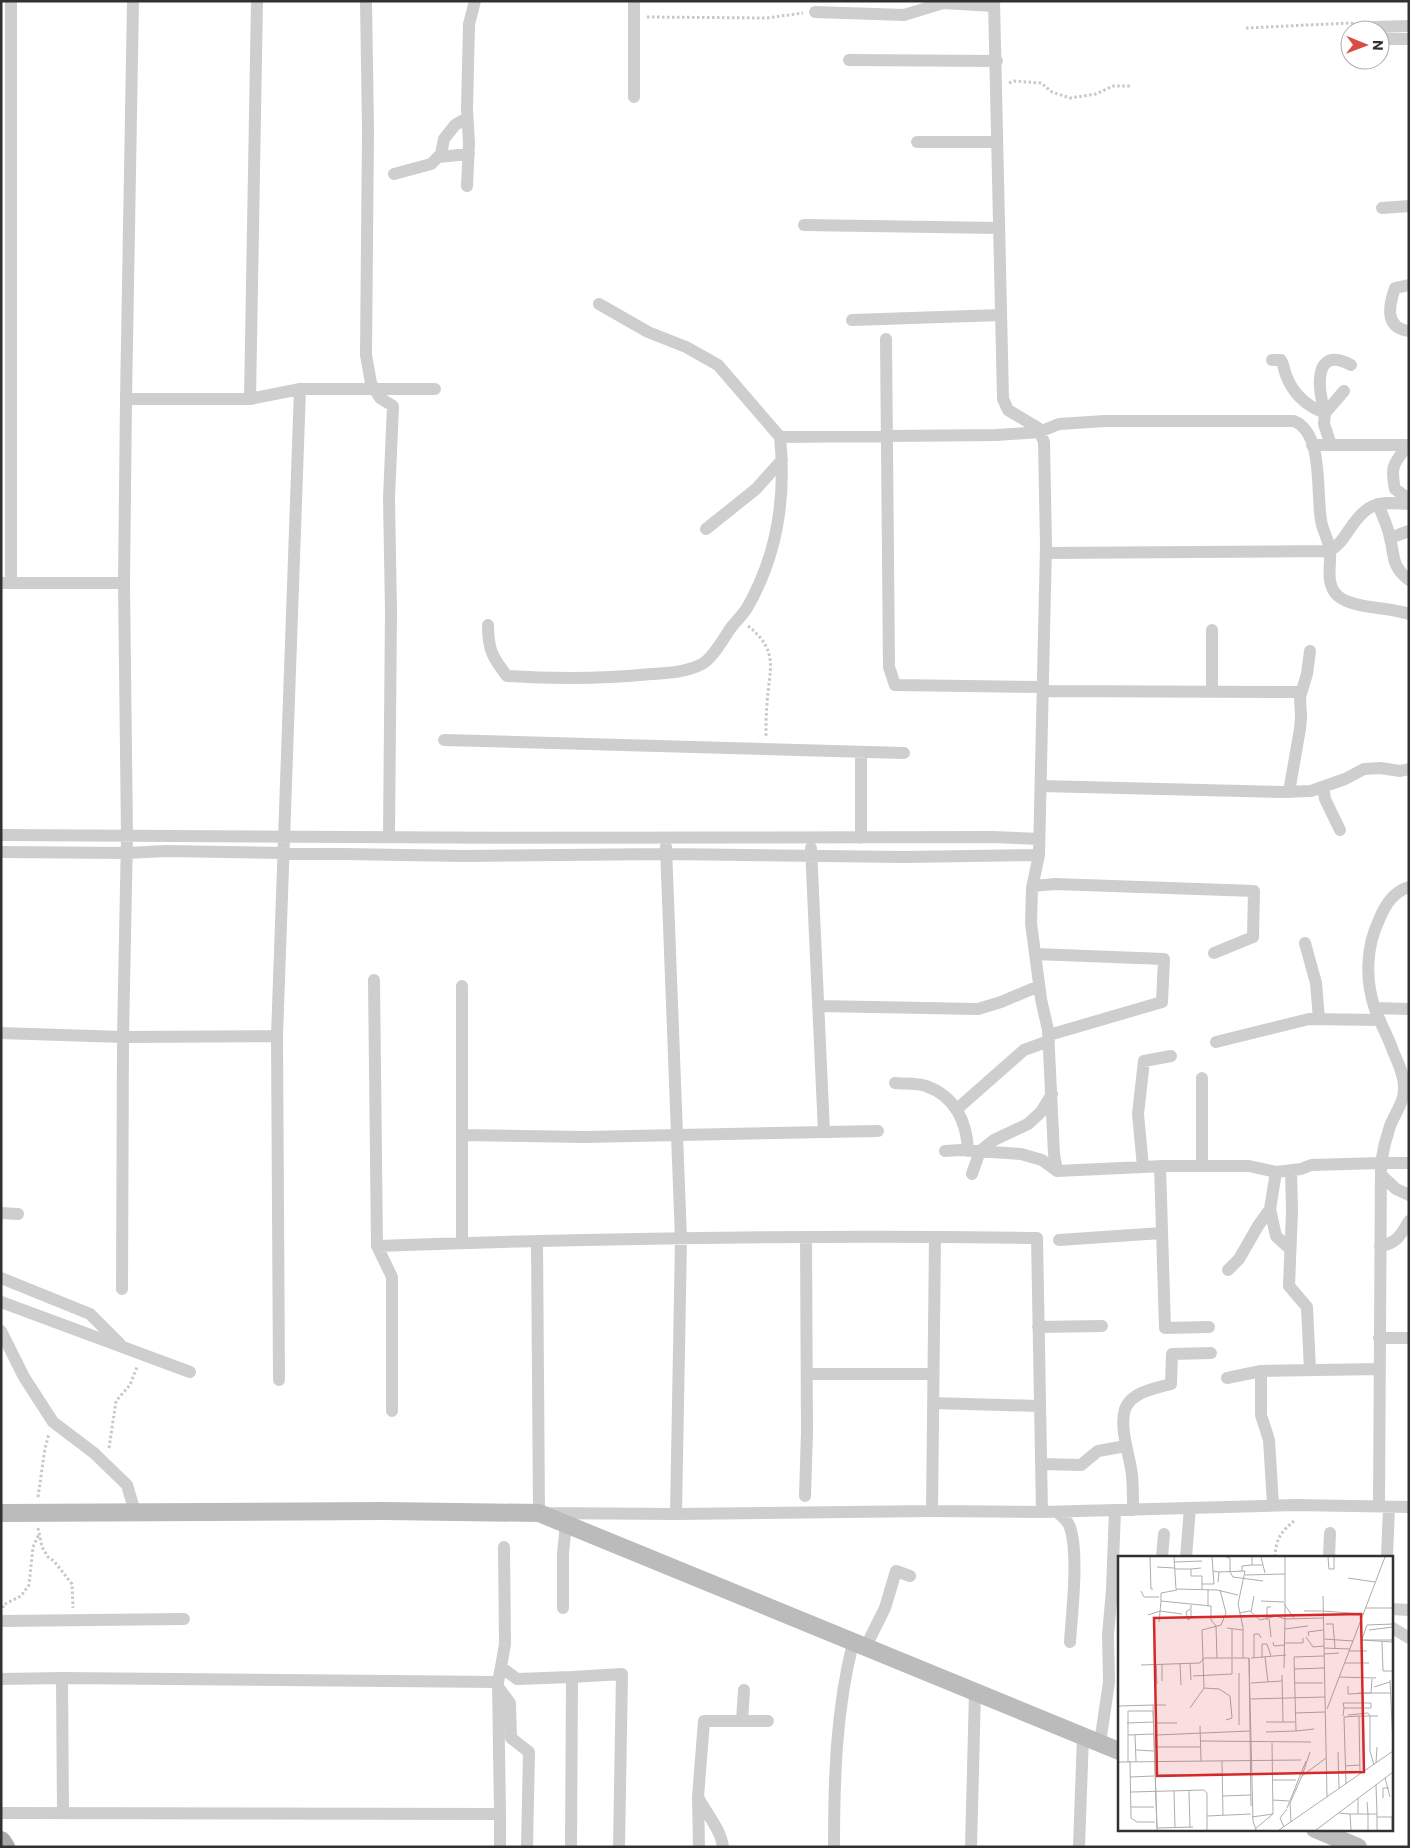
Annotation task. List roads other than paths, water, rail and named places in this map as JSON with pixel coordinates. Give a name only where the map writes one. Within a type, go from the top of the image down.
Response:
[{"type":"main road","points":[[1,1841],[5,1847]]},
{"type":"street","points":[[11,1],[6,583],[124,583]]},
{"type":"street","points":[[122,1289],[123,1036],[127,853],[124,583],[133,1]]},
{"type":"street","points":[[250,399],[257,1]]},
{"type":"street","points":[[366,1],[368,130],[366,356],[371,383],[380,398],[393,406],[389,498],[392,611],[389,836]]},
{"type":"street","points":[[467,186],[469,24],[475,1]]},
{"type":"street","points":[[634,1],[634,97]]},
{"type":"street","points":[[815,12],[904,15],[944,3],[994,3],[997,61],[1003,399],[1008,410],[1038,428],[1044,442],[1046,553],[1039,855],[1033,886],[1031,923],[1039,986],[1049,1038],[1054,1154],[1058,1170]]},
{"type":"street","points":[[1390,27],[1409,26]]},
{"type":"street","points":[[1390,39],[1409,39]]},
{"type":"street","points":[[849,60],[997,61]]},
{"type":"street","points":[[394,174],[431,164],[441,154],[444,139],[455,125],[467,118]]},
{"type":"street","points":[[917,142],[997,142]]},
{"type":"street","points":[[438,157],[468,154]]},
{"type":"street","points":[[1382,208],[1409,206]]},
{"type":"street","points":[[804,225],[999,228]]},
{"type":"street","points":[[1409,285],[1395,288],[1389,303],[1389,309],[1393,323],[1405,331],[1409,331]]},
{"type":"street","points":[[488,625],[488,642],[493,659],[507,676],[592,679],[676,672],[704,664],[745,611],[767,568],[775,539],[782,495],[780,437],[718,365],[686,347],[648,332],[599,304]]},
{"type":"street","points":[[852,320],[1001,314]]},
{"type":"street","points":[[886,340],[889,667],[895,685],[1301,692]]},
{"type":"street","points":[[1331,445],[1324,424],[1325,413],[1319,396],[1320,373],[1323,364],[1332,359],[1342,360],[1350,365]]},
{"type":"street","points":[[1272,360],[1281,360],[1292,387],[1302,400],[1312,409],[1325,413]]},
{"type":"street","points":[[126,398],[250,399],[300,389],[435,388]]},
{"type":"street","points":[[278,1380],[277,1036],[300,389]]},
{"type":"street","points":[[1325,413],[1344,391]]},
{"type":"street","points":[[780,437],[997,435],[1039,432],[1059,424],[1105,421],[1285,420],[1300,424],[1312,444],[1318,461],[1321,519],[1330,551],[1329,577],[1333,588],[1339,597],[1356,604],[1409,614]]},
{"type":"street","points":[[1312,444],[1408,445]]},
{"type":"street","points":[[1408,445],[1392,467],[1392,475],[1395,489],[1409,499]]},
{"type":"street","points":[[706,529],[756,489],[782,460]]},
{"type":"street","points":[[1046,553],[1330,551],[1341,544],[1354,523],[1368,507],[1378,504],[1409,504]]},
{"type":"street","points":[[1378,504],[1390,538],[1394,560],[1399,572],[1409,580]]},
{"type":"street","points":[[1390,538],[1409,531]]},
{"type":"street","points":[[1212,630],[1212,691]]},
{"type":"street","points":[[1289,792],[1300,729],[1301,692],[1310,652]]},
{"type":"street","points":[[444,740],[904,753]]},
{"type":"street","points":[[860,752],[861,838]]},
{"type":"street","points":[[1040,786],[1311,791],[1345,779],[1364,769],[1380,768],[1400,771],[1409,769]]},
{"type":"street","points":[[1323,787],[1325,800],[1340,830]]},
{"type":"street","points":[[1,835],[1039,839]]},
{"type":"street","points":[[666,837],[681,1239],[676,1514]]},
{"type":"street","points":[[811,838],[824,1132]]},
{"type":"street","points":[[1,852],[127,853],[166,851],[454,856],[667,854],[904,857],[1039,855]]},
{"type":"street","points":[[1033,886],[1055,884],[1254,891],[1253,937],[1214,954]]},
{"type":"street","points":[[1387,1556],[1379,1369],[1381,1169],[1384,1146],[1404,1096],[1404,1087],[1403,1075],[1375,1008],[1368,985],[1368,974],[1373,933],[1389,900],[1395,894],[1409,888]]},
{"type":"street","points":[[1305,942],[1316,983],[1319,1019]]},
{"type":"street","points":[[957,1109],[1024,1050],[1049,1038],[1162,1002],[1164,960],[1035,954]]},
{"type":"street","points":[[374,980],[377,1246],[392,1277],[392,1411]]},
{"type":"street","points":[[462,986],[462,1243]]},
{"type":"street","points":[[818,1006],[978,1009],[1001,1002],[1039,986]]},
{"type":"street","points":[[1375,1008],[1409,1009]]},
{"type":"street","points":[[1216,1042],[1309,1019],[1380,1020]]},
{"type":"street","points":[[1,1034],[277,1036]]},
{"type":"street","points":[[1144,1167],[1138,1114],[1144,1061],[1171,1056]]},
{"type":"street","points":[[1202,1078],[1202,1166]]},
{"type":"street","points":[[895,1083],[925,1086],[952,1102],[957,1109],[974,1151],[972,1174]]},
{"type":"street","points":[[974,1151],[1028,1124],[1041,1112],[1052,1094]]},
{"type":"street","points":[[462,1135],[676,1136],[878,1131]]},
{"type":"street","points":[[945,1151],[1021,1154],[1042,1160],[1058,1170],[1160,1166],[1249,1166],[1276,1172],[1301,1169],[1311,1164],[1381,1169],[1409,1164]]},
{"type":"street","points":[[1160,1166],[1165,1328],[1209,1326]]},
{"type":"street","points":[[1381,1169],[1396,1190],[1409,1195]]},
{"type":"street","points":[[1291,1170],[1292,1211],[1289,1248],[1289,1286],[1307,1307],[1310,1370]]},
{"type":"street","points":[[1276,1172],[1270,1210],[1276,1236],[1289,1248]]},
{"type":"street","points":[[1228,1270],[1240,1259],[1258,1226],[1270,1210]]},
{"type":"street","points":[[1,1213],[18,1214]]},
{"type":"street","points":[[1380,1246],[1390,1245],[1400,1238],[1409,1222]]},
{"type":"street","points":[[1059,1240],[1162,1233]]},
{"type":"street","points":[[932,1511],[935,1237]]},
{"type":"street","points":[[805,1496],[807,1374],[806,1238]]},
{"type":"street","points":[[377,1246],[681,1239],[1037,1238],[1042,1512]]},
{"type":"street","points":[[536,1242],[539,1513]]},
{"type":"street","points":[[1,1278],[90,1314],[124,1348]]},
{"type":"street","points":[[1,1302],[190,1372]]},
{"type":"street","points":[[1038,1327],[1102,1326]]},
{"type":"street","points":[[1,1331],[24,1377],[53,1422],[94,1453],[127,1485],[135,1512]]},
{"type":"street","points":[[1379,1338],[1409,1338]]},
{"type":"street","points":[[1133,1510],[1132,1474],[1126,1446],[1124,1422],[1125,1408],[1137,1395],[1150,1389],[1171,1384],[1172,1354],[1211,1353]]},
{"type":"street","points":[[1227,1378],[1261,1371],[1379,1369]]},
{"type":"street","points":[[1261,1371],[1261,1415],[1269,1440],[1273,1505]]},
{"type":"street","points":[[807,1374],[934,1374]]},
{"type":"street","points":[[1244,1374],[1261,1395]]},
{"type":"street","points":[[933,1403],[1040,1406]]},
{"type":"street","points":[[1041,1464],[1081,1465],[1098,1451],[1126,1446]]},
{"type":"street","points":[[1,1513],[384,1511],[676,1514],[932,1511],[1058,1512],[1273,1505],[1409,1508]]},
{"type":"street","points":[[1186,1556],[1190,1508]]},
{"type":"street","points":[[1100,1743],[1109,1682],[1108,1635],[1114,1612],[1115,1510]]},
{"type":"street","points":[[1058,1512],[1070,1525],[1072,1537],[1073,1590],[1070,1642]]},
{"type":"street","points":[[539,1513],[1118,1750]]},
{"type":"street","points":[[563,1608],[563,1553],[566,1524]]},
{"type":"street","points":[[1329,1556],[1330,1533]]},
{"type":"street","points":[[1162,1556],[1164,1534]]},
{"type":"street","points":[[500,1847],[498,1684],[504,1644],[504,1547]]},
{"type":"street","points":[[834,1847],[838,1719],[842,1692],[859,1645],[885,1608],[896,1571],[910,1576]]},
{"type":"street","points":[[1392,1609],[1409,1610]]},
{"type":"street","points":[[2,1616],[72,1620],[184,1619]]},
{"type":"street","points":[[1392,1628],[1409,1638]]},
{"type":"street","points":[[501,1667],[517,1679],[622,1674],[619,1847]]},
{"type":"street","points":[[571,1847],[572,1677]]},
{"type":"street","points":[[1,1679],[62,1678],[498,1684]]},
{"type":"street","points":[[62,1678],[63,1812]]},
{"type":"street","points":[[498,1684],[510,1703],[511,1738],[529,1752],[526,1847]]},
{"type":"street","points":[[742,1721],[744,1690]]},
{"type":"street","points":[[971,1847],[975,1692]]},
{"type":"street","points":[[699,1847],[698,1797],[704,1721],[768,1721]]},
{"type":"street","points":[[1079,1847],[1084,1736]]},
{"type":"street","points":[[698,1797],[709,1818],[719,1830],[723,1847]]},
{"type":"street","points":[[1,1813],[500,1814]]},
{"type":"street","points":[[1317,1830],[1358,1847]]}]
